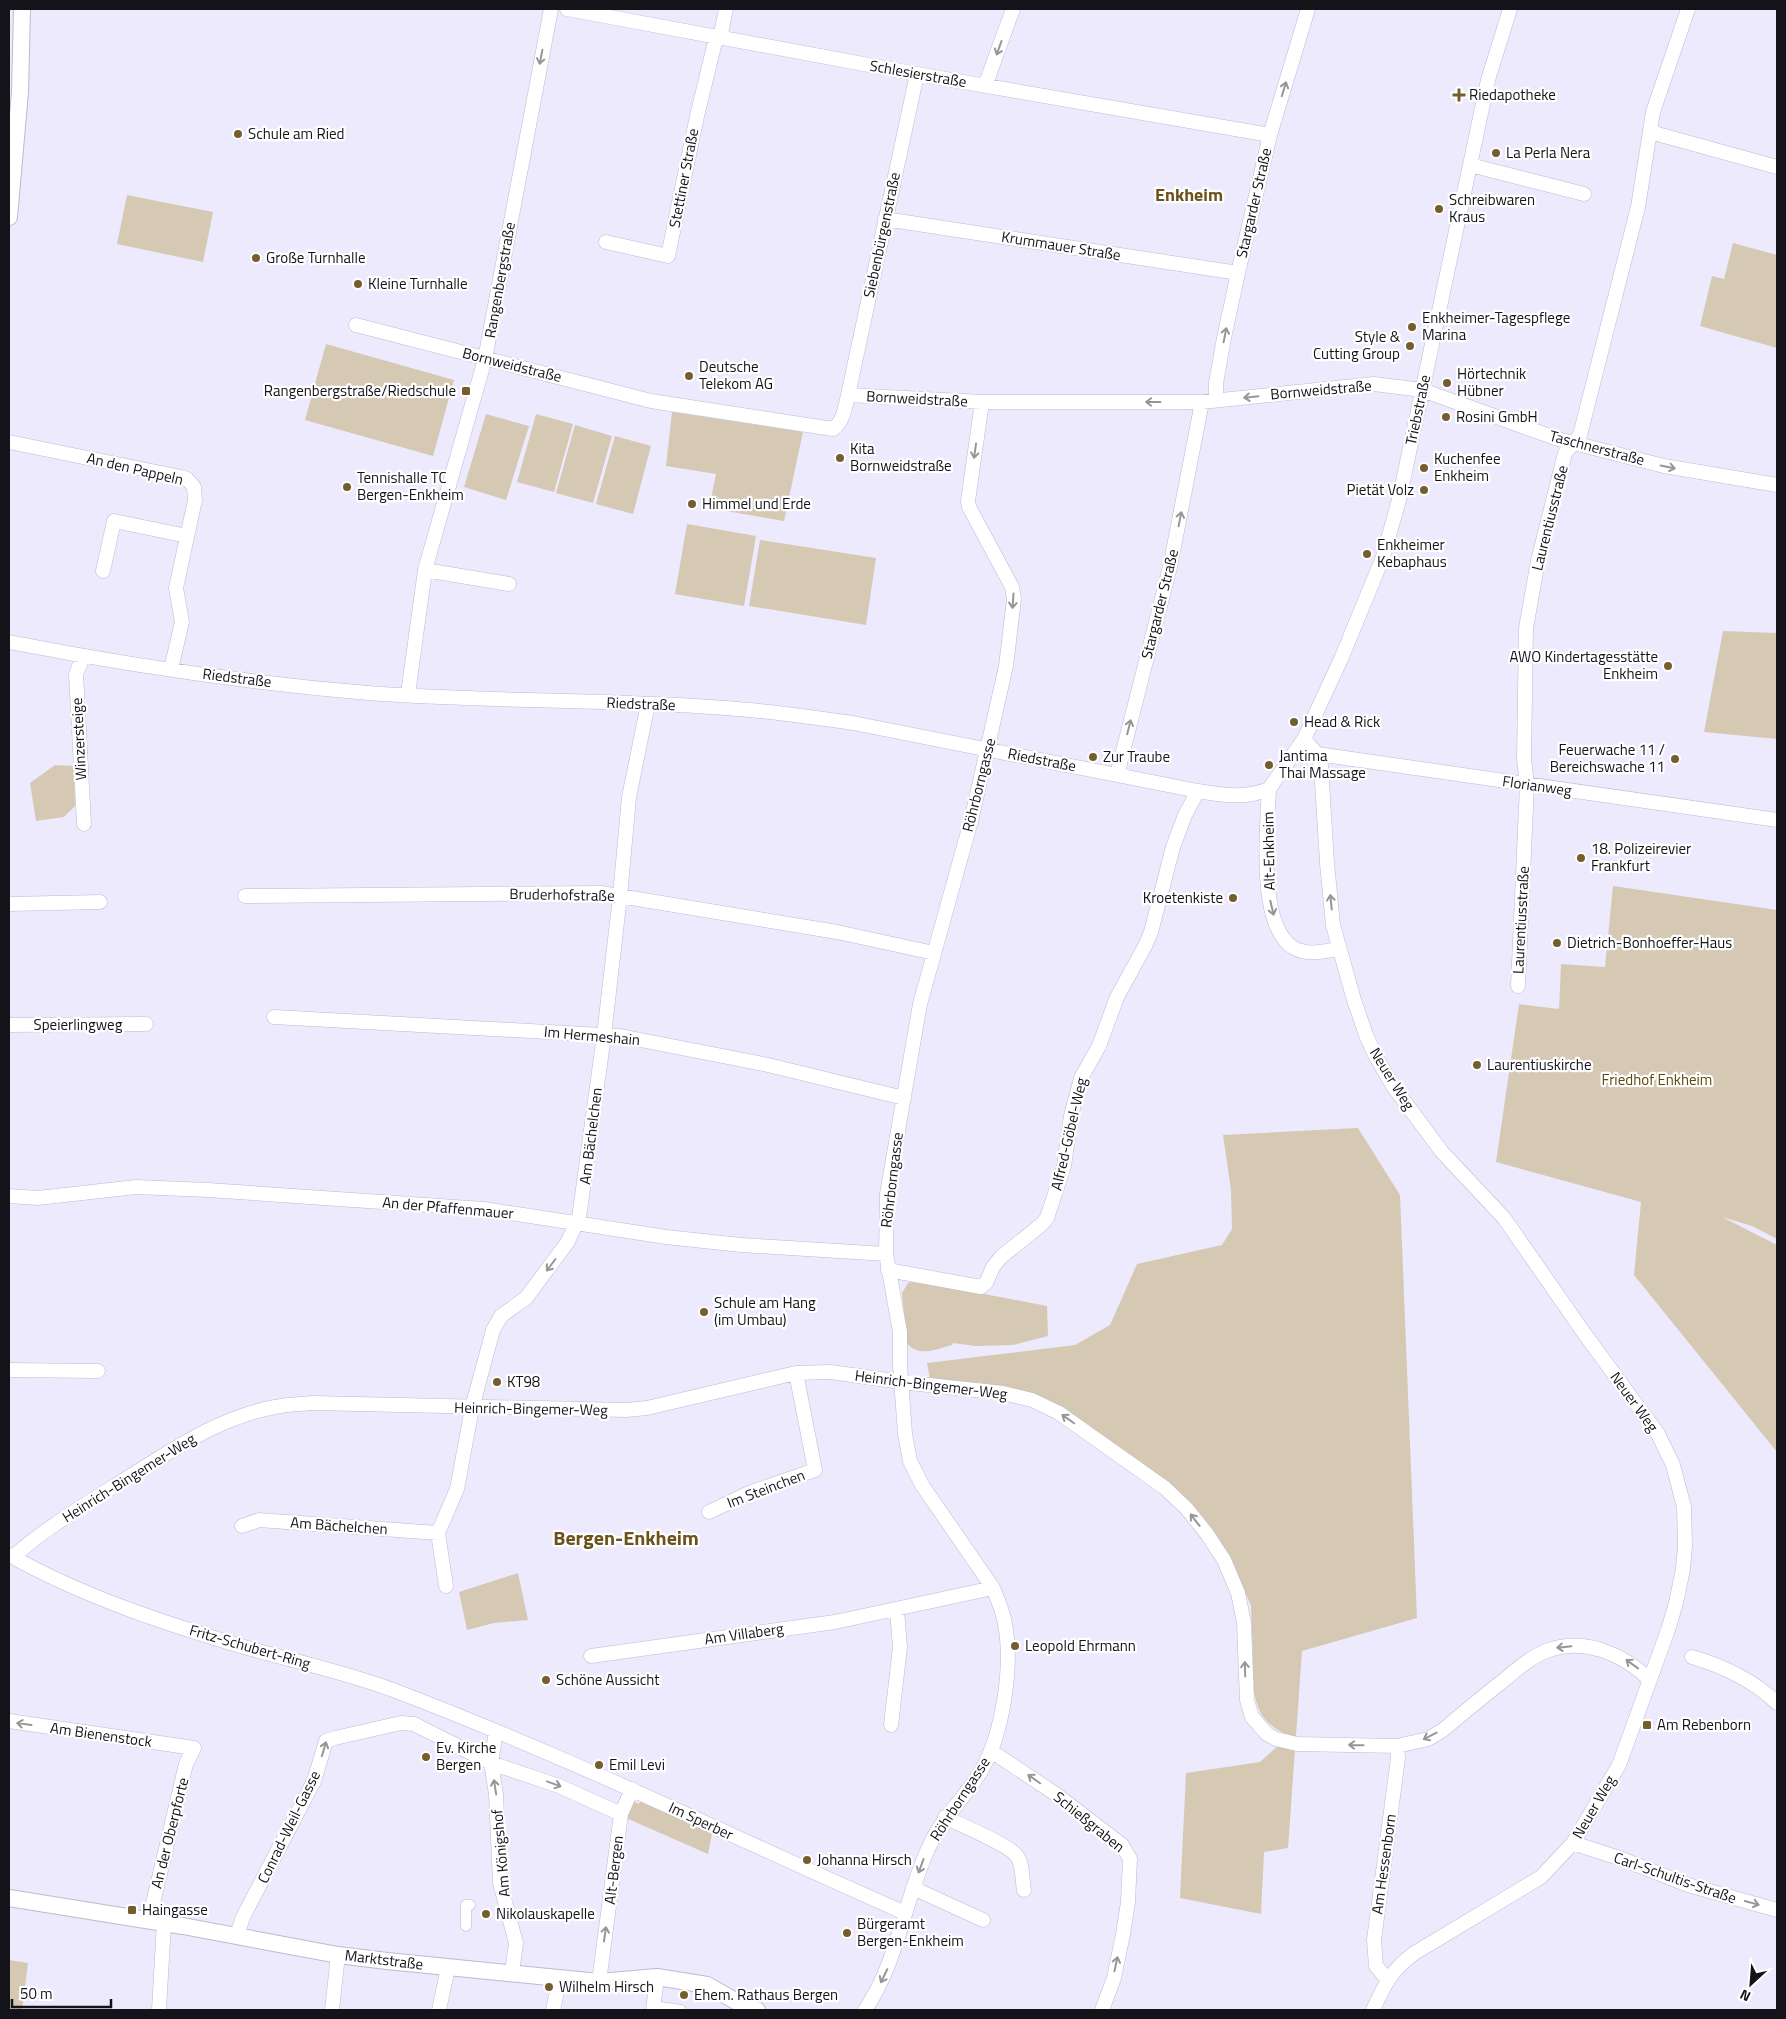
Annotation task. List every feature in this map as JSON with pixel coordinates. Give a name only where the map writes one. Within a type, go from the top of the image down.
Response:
[{"type":"street","points":[[9,217],[20,83],[22,9]]},
{"type":"street","name":"Rangenbergstraße","points":[[408,694],[425,570],[485,359],[551,9]]},
{"type":"street","name":"Schlesierstraße","points":[[566,9],[917,74],[1270,135]]},
{"type":"street","name":"Stettiner Straße","points":[[606,242],[668,256],[697,116],[726,9]]},
{"type":"street","points":[[985,86],[1013,9]]},
{"type":"street","name":"Stargarder Straße","points":[[1117,775],[1170,567],[1209,401],[1216,383],[1238,273],[1270,135],[1308,9]]},
{"type":"street","name":"Triebstraße","points":[[1269,790],[1304,739],[1349,641],[1384,556],[1399,500],[1488,80],[1510,9]]},
{"type":"street","name":"Laurentiusstraße","points":[[1518,986],[1527,785],[1524,759],[1526,628],[1538,561],[1566,453],[1580,435],[1616,299],[1638,207],[1653,112],[1688,9]]},
{"type":"street","name":"Siebenbürgenstraße","points":[[848,395],[917,74]]},
{"type":"street","points":[[1650,132],[1777,167]]},
{"type":"street","points":[[1470,165],[1584,194]]},
{"type":"street","name":"Krummauer Straße","points":[[885,219],[1238,273]]},
{"type":"street","name":"Bornweidstraße","points":[[356,325],[651,401],[825,429],[833,429],[839,425],[843,418],[848,395],[982,402],[1209,401],[1374,384],[1422,390]]},
{"type":"street","name":"Taschnerstraße","points":[[1422,390],[1573,444],[1664,466],[1777,485]]},
{"type":"street","name":"Röhrborngasse","points":[[865,2010],[876,1994],[888,1968],[927,1849],[945,1817],[972,1785],[991,1751],[1003,1700],[1007,1664],[1005,1622],[993,1588],[915,1473],[908,1452],[901,1382],[900,1332],[886,1254],[887,1194],[920,1004],[971,821],[988,750],[1006,666],[1014,599],[1012,587],[969,507],[968,501],[982,402]]},
{"type":"street","name":"An den Pappeln","points":[[9,442],[187,479],[194,487],[196,492],[176,588],[182,622],[171,669]]},
{"type":"street","points":[[103,571],[114,521],[187,536]]},
{"type":"street","points":[[425,570],[509,584]]},
{"type":"street","name":"Riedstraße","points":[[9,642],[83,657],[262,682],[369,693],[726,708],[845,721],[1221,795],[1259,794],[1269,790]]},
{"type":"street","name":"Winzersteige","points":[[83,657],[76,674],[84,824]]},
{"type":"street","name":"Am Bächelchen","points":[[242,1526],[259,1520],[438,1533],[457,1489],[472,1408],[496,1323],[501,1316],[526,1298],[567,1243],[582,1208],[620,896],[629,796],[648,704]]},
{"type":"street","points":[[1304,739],[1317,754]]},
{"type":"street","name":"Florianweg","points":[[1317,754],[1777,820]]},
{"type":"street","name":"Neuer Weg","points":[[1317,754],[1321,766],[1333,925],[1366,1035],[1393,1086],[1442,1152],[1504,1218],[1584,1333],[1658,1434],[1673,1465],[1684,1507],[1685,1546],[1683,1569],[1676,1603],[1619,1765],[1574,1843],[1541,1877],[1401,1963],[1387,1979],[1373,2010]]},
{"type":"street","name":"Alt-Enkheim","points":[[1269,790],[1266,836],[1267,887],[1278,928],[1287,942],[1299,950],[1311,953],[1339,949]]},
{"type":"street","name":"Alfred-Göbel-Weg","points":[[888,1270],[979,1288],[983,1287],[1001,1257],[1044,1221],[1064,1166],[1071,1116],[1081,1078],[1099,1046],[1117,997],[1151,932],[1172,847],[1185,814],[1198,791]]},
{"type":"street","name":"Bruderhofstraße","points":[[245,896],[591,894],[620,896],[836,932],[934,953]]},
{"type":"street","points":[[9,904],[100,902]]},
{"type":"street","name":"Im Hermeshain","points":[[274,1017],[620,1036],[768,1065],[904,1098]]},
{"type":"street","name":"Speierlingweg","points":[[9,1025],[146,1024]]},
{"type":"street","name":"An der Pfaffenmauer","points":[[9,1196],[38,1198],[127,1187],[184,1188],[484,1209],[676,1238],[886,1254]]},
{"type":"street","points":[[9,1370],[98,1371]]},
{"type":"street","name":"Heinrich-Bingemer-Weg","points":[[11,1556],[63,1519],[201,1432],[245,1415],[276,1406],[313,1403],[472,1408],[637,1410],[796,1373],[831,1372],[1003,1393],[1032,1400],[1059,1413],[1165,1488],[1187,1509],[1224,1560],[1232,1577],[1242,1608],[1247,1700],[1252,1718],[1260,1728],[1276,1739],[1297,1744],[1397,1746],[1428,1739],[1443,1730],[1537,1655],[1564,1646],[1612,1652],[1632,1664],[1650,1680]]},
{"type":"street","name":"Im Steinchen","points":[[709,1512],[749,1493],[815,1470],[796,1373]]},
{"type":"street","points":[[438,1533],[446,1586]]},
{"type":"street","name":"Fritz-Schubert-Ring","points":[[11,1556],[80,1590],[193,1631],[345,1674],[496,1731]]},
{"type":"street","name":"Am Villaberg","points":[[591,1656],[835,1622],[993,1588]]},
{"type":"street","points":[[891,1725],[900,1647],[897,1610]]},
{"type":"street","points":[[1692,1657],[1731,1671],[1763,1690],[1777,1702]]},
{"type":"street","name":"Am Bienenstock","points":[[9,1721],[194,1748]]},
{"type":"street","name":"Conrad-Weil-Gasse","points":[[237,1935],[243,1917],[314,1781],[326,1741],[401,1723],[414,1724],[491,1763]]},
{"type":"street","name":"Am Königshof","points":[[496,1731],[491,1763],[496,1794],[500,1883],[516,1943],[512,1973]]},
{"type":"street","name":"Im Sperber","points":[[496,1731],[632,1789],[762,1850],[905,1913]]},
{"type":"street","name":"Am Hessenborn","points":[[1387,1979],[1376,1966],[1374,1940],[1398,1758],[1397,1746]]},
{"type":"street","name":"An der Oberpforte","points":[[156,1921],[186,1764],[194,1748]]},
{"type":"street","name":"Schießgraben","points":[[991,1751],[1057,1795],[1122,1845],[1130,1859],[1128,1902],[1114,1978],[1102,2010]]},
{"type":"street","points":[[491,1763],[559,1786],[621,1814]]},
{"type":"street","name":"Alt-Bergen","points":[[599,1982],[621,1814],[632,1789]]},
{"type":"street","points":[[945,1817],[1016,1855],[1020,1862],[1024,1890]]},
{"type":"street","name":"Carl-Schultis-Straße","points":[[1574,1843],[1622,1859],[1688,1885],[1777,1910]]},
{"type":"street","points":[[913,1888],[983,1920]]},
{"type":"street","name":"Marktstraße","points":[[9,1898],[237,1935],[338,1955],[448,1968],[599,1982],[657,1976],[707,1985],[751,2010]]},
{"type":"street","points":[[466,1926],[466,1905],[470,1905]]},
{"type":"street","points":[[156,1921],[159,2010]]},
{"type":"street","points":[[332,2010],[338,1955]]},
{"type":"street","points":[[440,2010],[448,1968]]},
{"type":"street","points":[[657,1976],[653,2008],[680,2010]]},
{"type":"street","points":[[553,2010],[560,1978]]},
{"type":"green space","points":[[127,195],[213,212],[203,262],[117,244]]},
{"type":"green space","points":[[1733,243],[1777,255],[1777,348],[1700,326],[1712,276],[1724,279]]},
{"type":"green space","points":[[326,344],[454,380],[433,456],[305,420]]},
{"type":"green space","points":[[672,412],[803,432],[784,521],[709,508],[716,474],[666,466]]},
{"type":"green space","points":[[486,414],[529,426],[506,500],[464,487]]},
{"type":"green space","points":[[536,414],[573,424],[554,492],[517,482]]},
{"type":"green space","points":[[575,425],[612,436],[593,503],[556,493]]},
{"type":"green space","points":[[615,436],[651,446],[633,514],[596,504]]},
{"type":"green space","points":[[687,524],[756,536],[744,606],[675,594]]},
{"type":"green space","points":[[760,540],[876,558],[866,625],[749,606]]},
{"type":"green space","points":[[1723,631],[1777,633],[1777,739],[1704,732]]},
{"type":"green space","points":[[55,765],[74,766],[75,806],[64,817],[36,821],[30,783]]},
{"type":"green space","name":"Friedhof Enkheim","points":[[1613,886],[1777,910],[1777,1239],[1752,1226],[1722,1217],[1777,1245],[1777,1452],[1634,1275],[1641,1202],[1496,1162],[1519,1004],[1559,1009],[1561,964],[1605,967]]},
{"type":"green space","points":[[1358,1128],[1400,1195],[1417,1618],[1302,1651],[1288,1848],[1264,1852],[1261,1914],[1180,1898],[1186,1773],[1260,1762],[1289,1736],[1270,1724],[1258,1708],[1254,1692],[1251,1606],[1231,1559],[1190,1504],[1062,1409],[930,1379],[927,1363],[1075,1345],[1110,1325],[1137,1264],[1222,1245],[1232,1229],[1231,1190],[1223,1135]]},
{"type":"green space","points":[[917,1281],[1047,1306],[1048,1336],[1013,1345],[976,1346],[953,1343],[952,1345],[928,1351],[912,1348],[907,1343],[902,1293],[908,1283]]},
{"type":"green space","points":[[518,1573],[528,1620],[494,1623],[467,1630],[459,1592]]},
{"type":"green space","points":[[633,1801],[639,1804],[641,1801],[712,1833],[708,1854],[626,1818]]},
{"type":"green space","points":[[9,1960],[28,1963],[22,2010],[9,2010]]},
{"type":"place","name":"Riedapotheke","points":[[1459,95]]},
{"type":"place","name":"Schule am Ried","points":[[238,134]]},
{"type":"place","name":"La Perla Nera","points":[[1496,153]]},
{"type":"place","name":"Schreibwaren Kraus","points":[[1439,209]]},
{"type":"place","name":"Große Turnhalle","points":[[256,258]]},
{"type":"place","name":"Kleine Turnhalle","points":[[358,284]]},
{"type":"place","name":"Enkheimer-Tagespflege Marina","points":[[1412,327]]},
{"type":"place","name":"Style & Cutting Group","points":[[1410,346]]},
{"type":"place","name":"Deutsche Telekom AG","points":[[689,376]]},
{"type":"place","name":"Hörtechnik Hübner","points":[[1447,383]]},
{"type":"place","name":"Rangenbergstraße/Riedschule","points":[[466,391]]},
{"type":"place","name":"Rosini GmbH","points":[[1446,417]]},
{"type":"place","name":"Kita Bornweidstraße","points":[[840,458]]},
{"type":"place","name":"Kuchenfee Enkheim","points":[[1424,468]]},
{"type":"place","name":"Tennishalle TC Bergen-Enkheim","points":[[347,487]]},
{"type":"place","name":"Pietät Volz","points":[[1424,490]]},
{"type":"place","name":"Himmel und Erde","points":[[692,504]]},
{"type":"place","name":"Enkheimer Kebaphaus","points":[[1367,554]]},
{"type":"place","name":"AWO Kindertagesstätte Enkheim","points":[[1668,666]]},
{"type":"place","name":"Head & Rick","points":[[1294,722]]},
{"type":"place","name":"Zur Traube","points":[[1093,757]]},
{"type":"place","name":"Feuerwache 11 / Bereichswache 11","points":[[1675,759]]},
{"type":"place","name":"Jantima Thai Massage","points":[[1269,765]]},
{"type":"place","name":"18. Polizeirevier Frankfurt","points":[[1581,858]]},
{"type":"place","name":"Kroetenkiste","points":[[1233,898]]},
{"type":"place","name":"Dietrich-Bonhoeffer-Haus","points":[[1557,943]]},
{"type":"place","name":"Laurentiuskirche","points":[[1477,1065]]},
{"type":"place","name":"Schule am Hang (im Umbau)","points":[[704,1312]]},
{"type":"place","name":"KT98","points":[[497,1382]]},
{"type":"place","name":"Leopold Ehrmann","points":[[1015,1646]]},
{"type":"place","name":"Schöne Aussicht","points":[[546,1680]]},
{"type":"place","name":"Am Rebenborn","points":[[1647,1725]]},
{"type":"place","name":"Ev. Kirche Bergen","points":[[426,1757]]},
{"type":"place","name":"Emil Levi","points":[[599,1765]]},
{"type":"place","name":"Johanna Hirsch","points":[[807,1860]]},
{"type":"place","name":"Haingasse","points":[[132,1910]]},
{"type":"place","name":"Nikolauskapelle","points":[[486,1914]]},
{"type":"place","name":"Bürgeramt Bergen-Enkheim","points":[[847,1933]]},
{"type":"place","name":"Wilhelm Hirsch","points":[[549,1987]]},
{"type":"place","name":"Ehem. Rathaus Bergen","points":[[684,1995]]},
{"type":"district","name":"Enkheim","points":[[1189,195]]},
{"type":"district","name":"Bergen-Enkheim","points":[[626,1538]]}]
